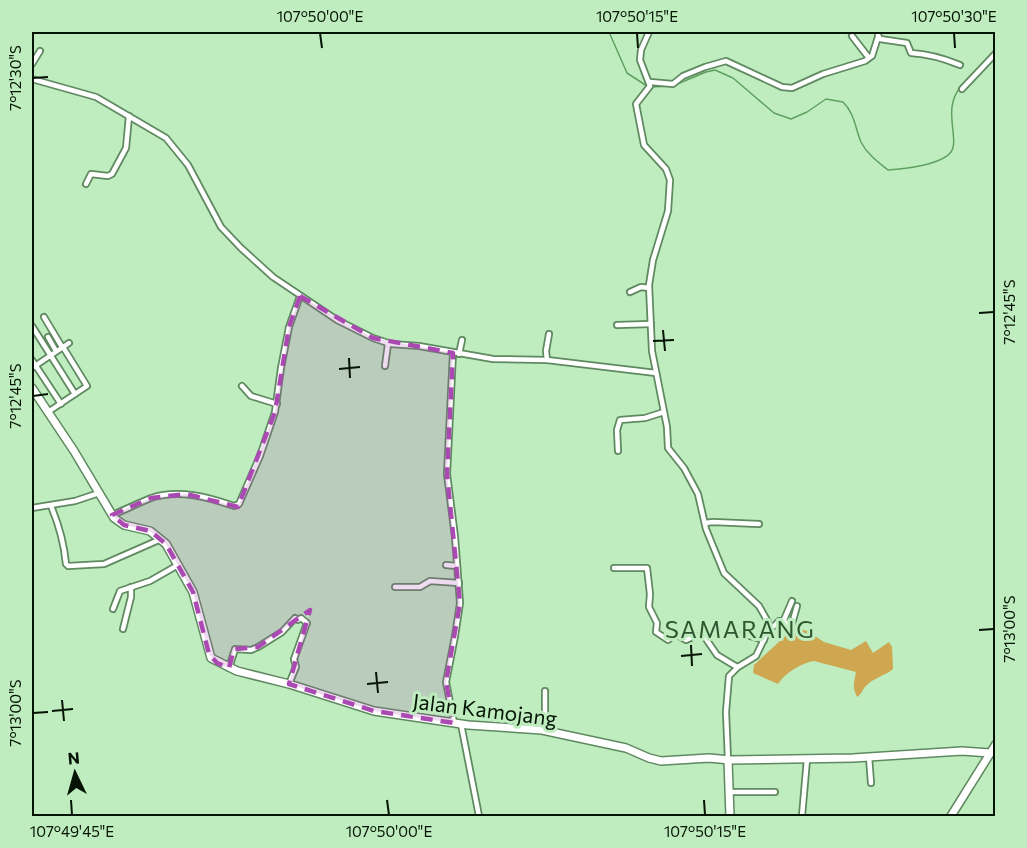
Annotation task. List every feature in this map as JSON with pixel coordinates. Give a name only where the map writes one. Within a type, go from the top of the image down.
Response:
[{"type":"main road","points":[[32,388],[74,451],[112,515],[124,525],[150,531],[160,539]]},
{"type":"main road","name":"Jalan Kamojang","points":[[160,539],[166,544],[193,592],[209,656],[217,663],[374,711],[458,724],[545,731],[626,748],[661,761],[709,758],[728,760],[869,757],[962,751],[990,753]]},
{"type":"main road","points":[[951,816],[996,744]]},
{"type":"main road","points":[[728,760],[730,816]]},
{"type":"street","points":[[649,32],[639,60],[650,84]]},
{"type":"street","points":[[650,84],[673,84],[683,76],[705,66],[726,61],[782,87],[792,88],[823,74],[865,61],[872,56],[878,34],[884,40],[907,43],[911,53],[943,58],[960,65]]},
{"type":"street","points":[[852,36],[869,58]]},
{"type":"street","points":[[32,64],[39,51]]},
{"type":"street","points":[[962,89],[996,53]]},
{"type":"street","points":[[32,79],[96,97],[168,139],[188,165],[221,226],[229,236],[273,277],[337,320],[373,338],[388,344],[419,346],[493,359],[547,360],[656,373]]},
{"type":"street","points":[[650,84],[636,104],[642,140],[652,155],[666,169],[670,184],[668,211],[653,260],[649,288],[652,351],[669,449],[684,468],[698,494],[705,523],[724,573],[762,610],[767,618],[768,628],[755,657],[730,674],[726,712],[728,760]]},
{"type":"street","points":[[86,184],[91,174],[108,176],[112,174],[126,148],[129,116]]},
{"type":"street","points":[[630,292],[641,287],[649,288]]},
{"type":"street","points":[[112,515],[159,496],[186,494],[216,499],[234,506],[238,505],[260,456],[276,404],[280,368],[289,327],[300,296]]},
{"type":"street","points":[[44,317],[87,385],[47,413]]},
{"type":"street","points":[[618,326],[651,324]]},
{"type":"street","points":[[32,326],[75,394]]},
{"type":"street","points":[[547,360],[549,334]]},
{"type":"street","points":[[48,337],[57,351]]},
{"type":"street","points":[[462,340],[456,353],[447,474],[452,506],[459,603],[456,636],[446,677],[446,688],[458,724],[479,816]]},
{"type":"street","points":[[33,367],[69,343]]},
{"type":"street","points":[[385,366],[388,344]]},
{"type":"street","points":[[32,360],[33,367],[61,404]]},
{"type":"street","points":[[242,386],[251,396],[276,404]]},
{"type":"street","points":[[618,451],[617,430],[620,420],[645,418],[664,412]]},
{"type":"street","points":[[32,508],[75,501],[99,493]]},
{"type":"street","points":[[51,506],[64,544],[67,566],[106,563],[160,539]]},
{"type":"street","points":[[705,523],[759,524]]},
{"type":"street","points":[[113,609],[118,593],[156,578],[178,565]]},
{"type":"street","points":[[446,565],[457,566]]},
{"type":"street","points":[[614,568],[647,568],[649,607],[657,623],[656,632],[668,640],[675,634],[687,640],[695,636],[704,636],[717,655],[737,668]]},
{"type":"street","points":[[395,587],[420,587],[430,581],[459,583]]},
{"type":"street","points":[[123,629],[131,597],[131,587]]},
{"type":"street","points":[[782,622],[792,601]]},
{"type":"street","points":[[768,628],[779,621],[792,624],[797,606]]},
{"type":"street","points":[[229,668],[234,650],[251,650],[258,647],[282,632],[295,618],[298,620],[301,618],[307,623],[294,659],[296,667],[289,684]]},
{"type":"street","points":[[743,634],[764,640]]},
{"type":"street","points":[[545,691],[545,731]]},
{"type":"street","points":[[869,757],[871,783]]},
{"type":"street","points":[[802,816],[807,759]]},
{"type":"street","points":[[729,792],[775,792]]},
{"type":"highlighted area","points":[[300,296],[373,338],[453,353],[447,474],[460,603],[446,682],[454,723],[374,711],[289,684],[310,610],[258,647],[234,649],[229,668],[217,663],[209,654],[193,592],[166,544],[150,531],[124,525],[112,515],[151,498],[186,494],[238,507],[275,412],[289,327]]},
{"type":"shaded area","points":[[795,627],[807,631],[824,642],[851,650],[866,641],[873,653],[889,642],[892,647],[893,669],[869,683],[857,697],[854,687],[856,672],[814,661],[794,669],[778,684],[753,673],[754,665]]},
{"type":"waterway","points":[[609,32],[627,73],[647,86]]},
{"type":"waterway","points":[[967,80],[996,50]]},
{"type":"waterway","points":[[675,85],[715,70],[733,78],[774,113],[791,119],[807,112],[826,99],[843,102],[852,116],[863,146],[888,170],[931,163],[951,152],[954,139],[952,105],[960,88]]},
{"type":"waterway","points":[[652,87],[671,86]]},
{"type":"district","name":"SAMARANG","points":[[740,628]]}]
